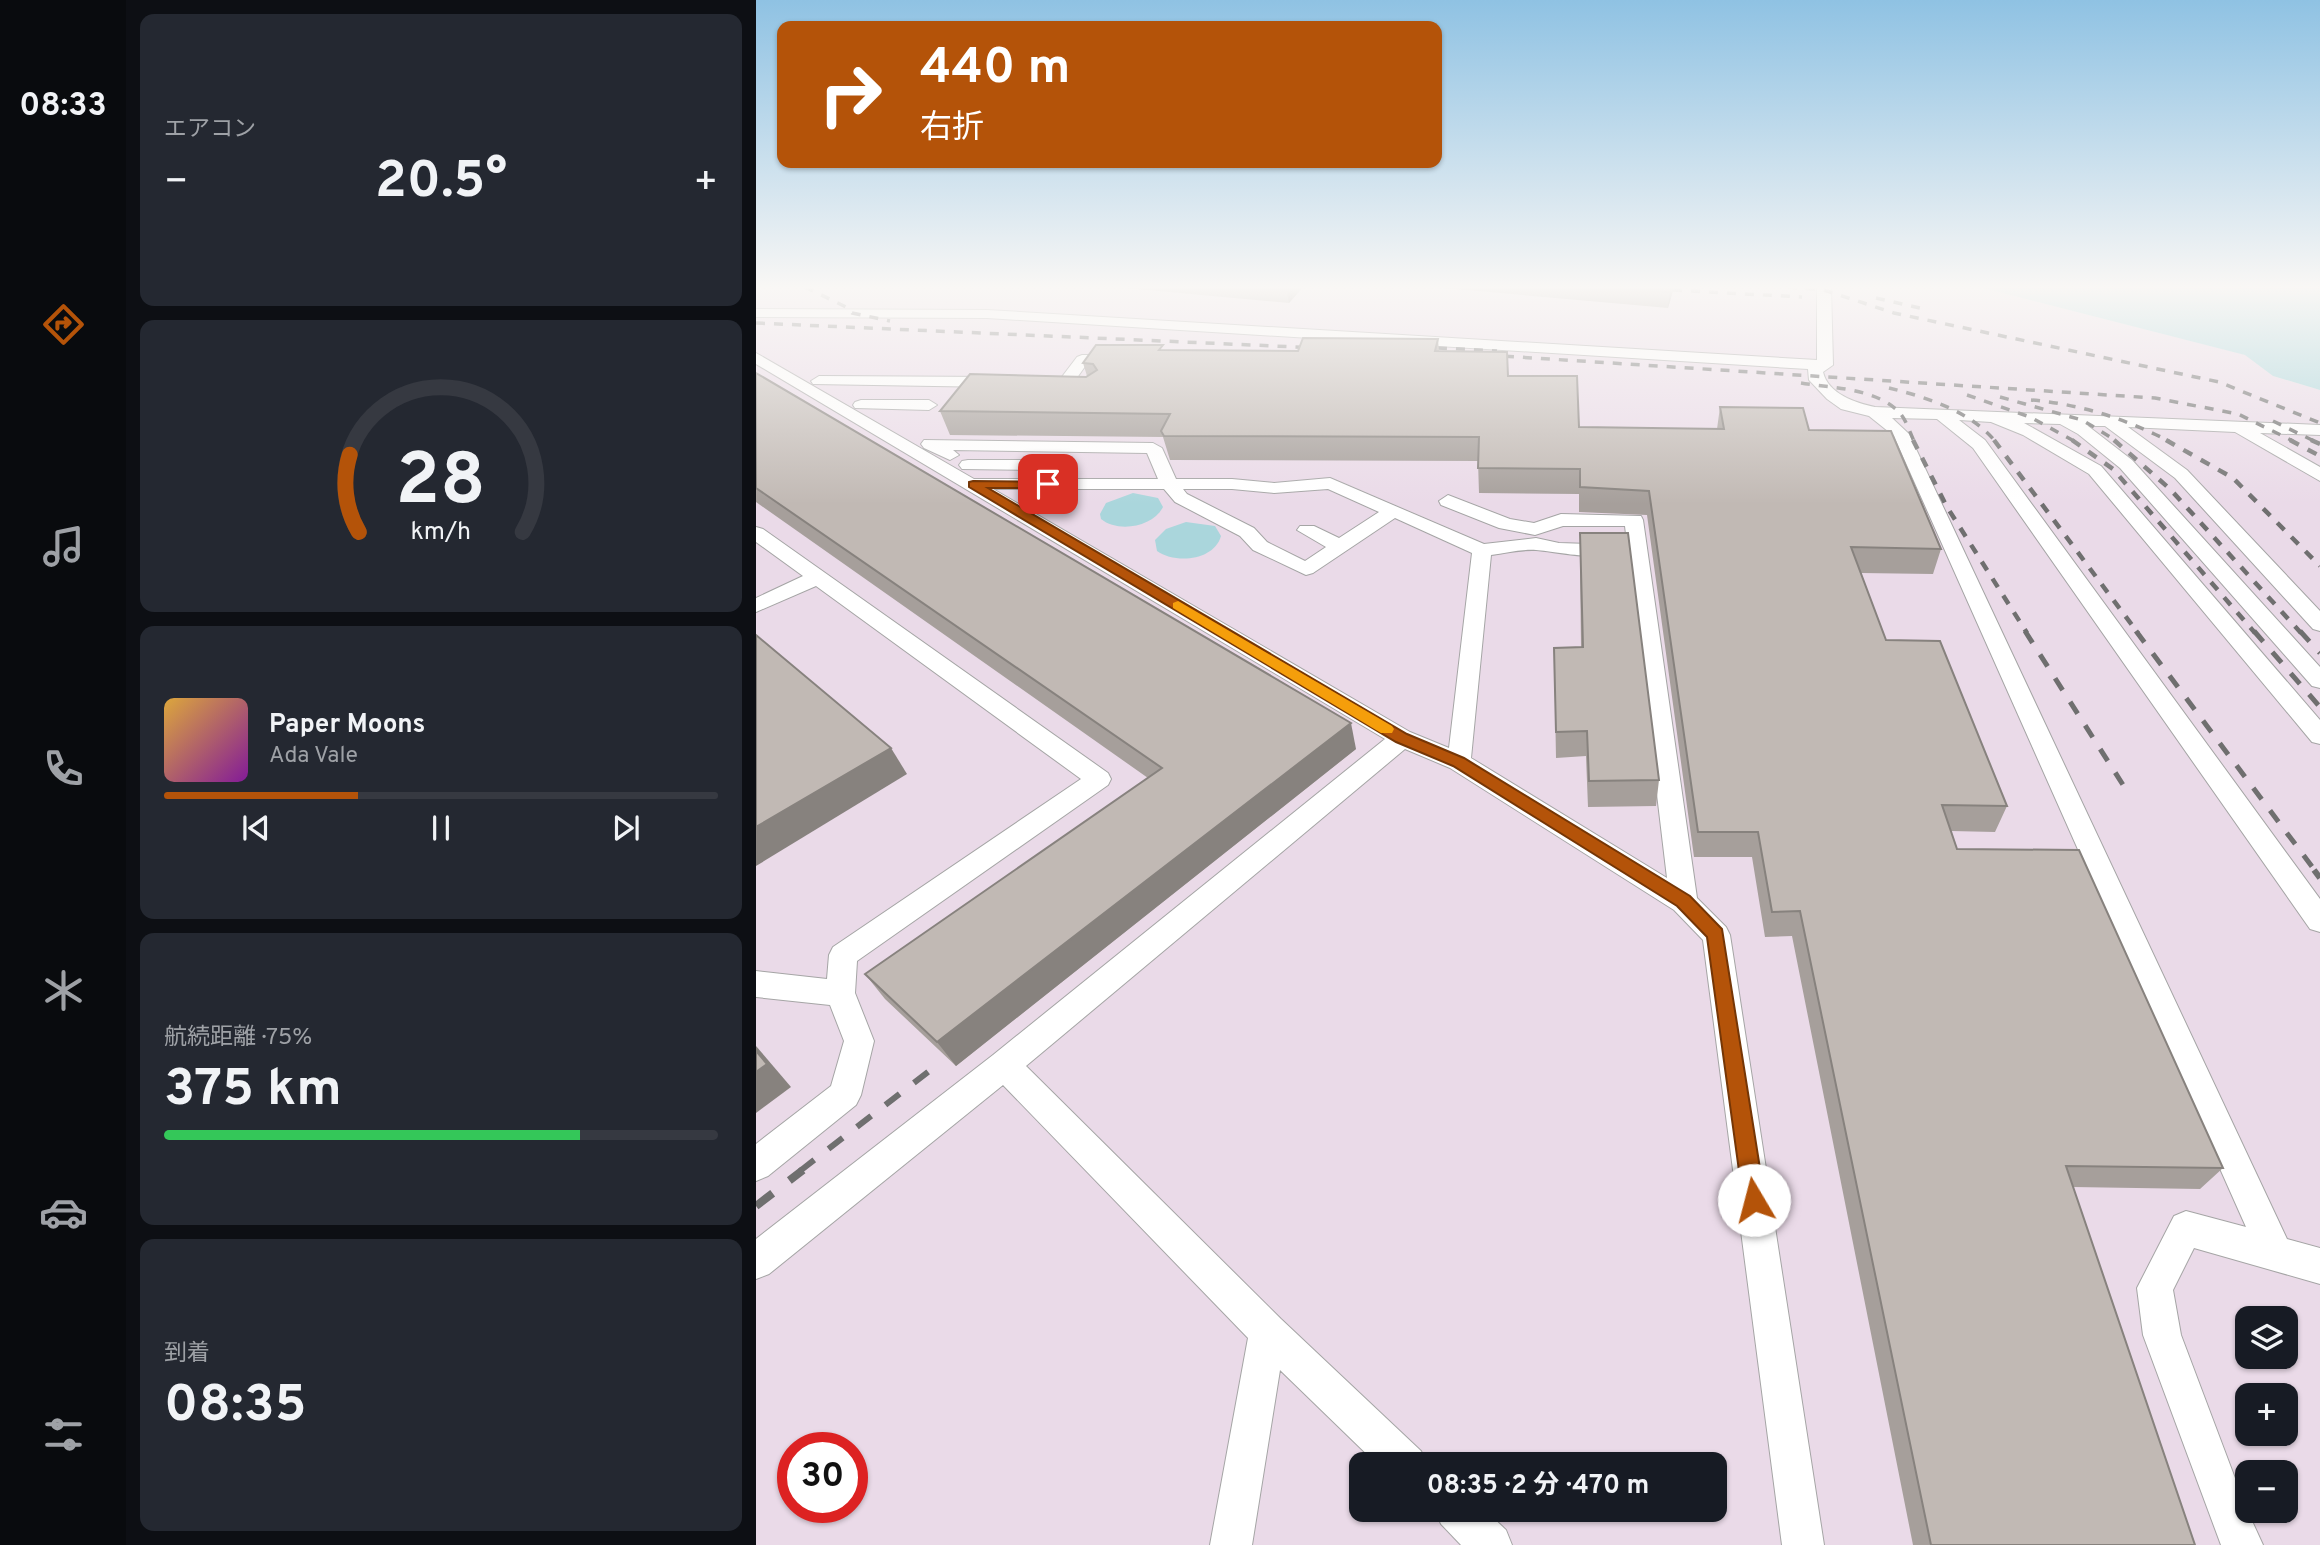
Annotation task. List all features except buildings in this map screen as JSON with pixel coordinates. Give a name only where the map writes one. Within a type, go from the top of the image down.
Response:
[{"type":"street","points":[[758,359],[971,475],[1402,738],[1459,762],[1684,901],[1716,934],[1804,1545]]},
{"type":"street","points":[[781,359],[930,444],[971,475],[1002,484],[1232,484],[1274,488],[1330,483],[1482,550],[1536,536],[1561,520],[1634,520],[1684,901]]},
{"type":"street","points":[[1728,359],[1825,365]]},
{"type":"street","points":[[1825,359],[1825,365]]},
{"type":"street","points":[[1094,391],[1066,392],[1059,382],[1082,360],[1135,360]]},
{"type":"street","points":[[1825,365],[1815,370],[1822,386],[1847,406],[1875,412],[2320,430]]},
{"type":"street","points":[[819,381],[1014,382]]},
{"type":"street","points":[[861,405],[934,407],[951,382]]},
{"type":"street","points":[[1875,412],[1901,434],[2275,1253]]},
{"type":"street","points":[[1940,413],[1979,444],[2320,921]]},
{"type":"street","points":[[1991,416],[2029,431],[2095,470],[2320,736]]},
{"type":"street","points":[[2055,418],[2084,430],[2126,464],[2320,681]]},
{"type":"street","points":[[2110,422],[2181,474],[2320,624]]},
{"type":"street","points":[[2238,428],[2304,463],[2320,476]]},
{"type":"street","points":[[930,444],[1153,448],[1169,484],[1181,498],[1247,532],[1261,546],[1306,569],[1393,511]]},
{"type":"street","points":[[1023,484],[1049,446]]},
{"type":"street","points":[[971,475],[1036,465]]},
{"type":"street","points":[[1448,501],[1536,536],[1559,549],[1638,549]]},
{"type":"street","points":[[1307,530],[1340,546]]},
{"type":"street","points":[[756,533],[1099,779],[843,955],[841,993],[859,1041],[845,1096],[756,1165]]},
{"type":"street","points":[[1459,762],[1482,550]]},
{"type":"street","points":[[756,606],[818,577]]},
{"type":"street","points":[[756,1261],[1004,1065],[1402,738]]},
{"type":"street","points":[[756,984],[841,993]]},
{"type":"street","points":[[1004,1065],[1268,1332],[1393,1452]]},
{"type":"street","points":[[2242,1545],[2162,1335],[2155,1288],[2186,1228],[2320,1266]]},
{"type":"street","points":[[1231,1545],[1268,1332]]},
{"type":"street","points":[[1467,1522],[1491,1545]]},
{"type":"shaded area","points":[[756,359],[2251,359],[2273,376],[2320,390],[2320,1545],[756,1545]]},
{"type":"water","points":[[2250,359],[2320,359],[2320,390],[2273,376]]},
{"type":"water","points":[[1133,493],[1158,498],[1163,507],[1151,519],[1135,526],[1116,526],[1101,519],[1100,514],[1106,503]]},
{"type":"water","points":[[1186,522],[1215,526],[1221,536],[1211,551],[1183,559],[1157,551],[1155,540],[1166,529]]},
{"type":"railway","points":[[1551,359],[2155,398],[2238,414],[2293,441]]},
{"type":"railway","points":[[2111,359],[2219,382],[2320,423]]},
{"type":"railway","points":[[1801,383],[1853,390],[1878,398],[1899,412],[1914,441]]},
{"type":"railway","points":[[1889,388],[1960,413],[1985,430],[1995,441]]},
{"type":"railway","points":[[1967,395],[2030,417],[2074,441]]},
{"type":"railway","points":[[2000,397],[2082,420],[2117,441]]},
{"type":"railway","points":[[2031,400],[2102,414],[2169,441]]},
{"type":"railway","points":[[2273,421],[2314,441]]},
{"type":"railway","points":[[1913,440],[1947,507],[2027,633]]},
{"type":"railway","points":[[1994,440],[2138,633]]},
{"type":"railway","points":[[2072,440],[2113,469],[2255,633]]},
{"type":"railway","points":[[2114,440],[2170,489],[2301,633]]},
{"type":"railway","points":[[2166,440],[2233,478],[2320,566]]},
{"type":"railway","points":[[2290,440],[2320,456]]},
{"type":"railway","points":[[2311,440],[2320,444]]},
{"type":"railway","points":[[2025,631],[2125,788]]},
{"type":"railway","points":[[2136,631],[2316,872]]},
{"type":"railway","points":[[2254,631],[2320,707]]},
{"type":"railway","points":[[2300,631],[2320,653]]},
{"type":"railway","points":[[2314,870],[2320,878]]},
{"type":"railway","points":[[800,1171],[937,1065]]},
{"type":"railway","points":[[756,1206],[803,1170]]},
{"type":"slow traffic","points":[[1178,606],[1387,729]]},
{"type":"route","points":[[1048,484],[973,484],[1402,738],[1459,762],[1684,901],[1716,934],[1754,1200]]}]
